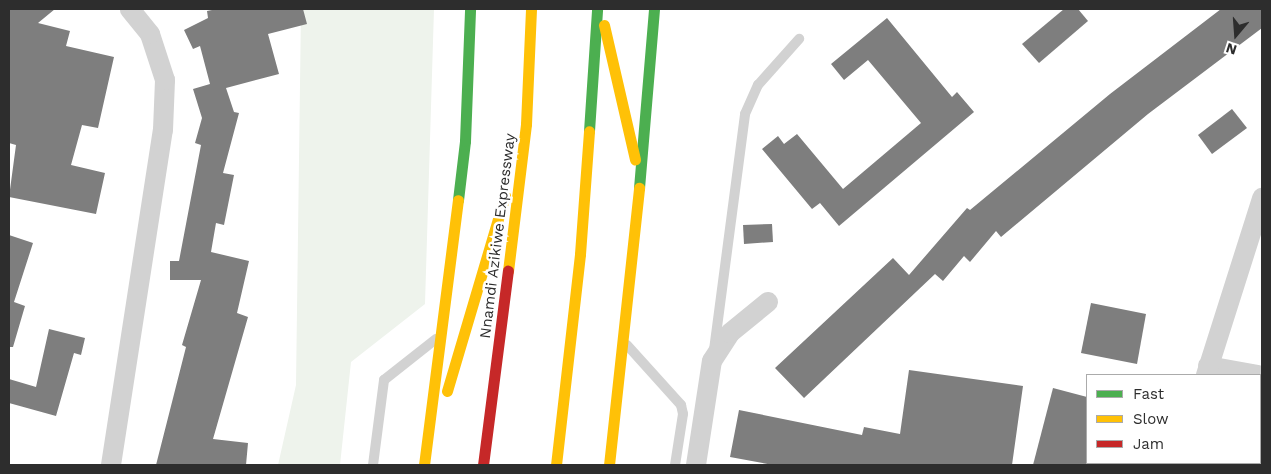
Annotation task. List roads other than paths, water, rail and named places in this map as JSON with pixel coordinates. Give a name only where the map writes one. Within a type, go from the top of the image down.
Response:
[{"type":"highway","points":[[424,465],[465,141],[470,9]]},
{"type":"highway","name":"Nnamdi Azikiwe Expressway","points":[[483,465],[526,124],[531,9]]},
{"type":"highway","points":[[598,9],[641,182]]},
{"type":"highway","points":[[556,465],[580,254],[598,9]]},
{"type":"highway","points":[[609,465],[641,182],[654,9]]},
{"type":"highway","points":[[424,465],[526,124]]},
{"type":"street","points":[[111,465],[163,130],[166,80],[150,34],[130,9]]},
{"type":"street","points":[[1239,374],[1207,371],[1262,198]]},
{"type":"street","points":[[696,465],[712,361],[730,333],[768,302]]},
{"type":"lane","points":[[712,361],[745,114],[758,85],[800,39]]},
{"type":"lane","points":[[373,465],[384,380],[440,335]]},
{"type":"lane","points":[[624,342],[680,405],[683,414],[675,465]]}]
